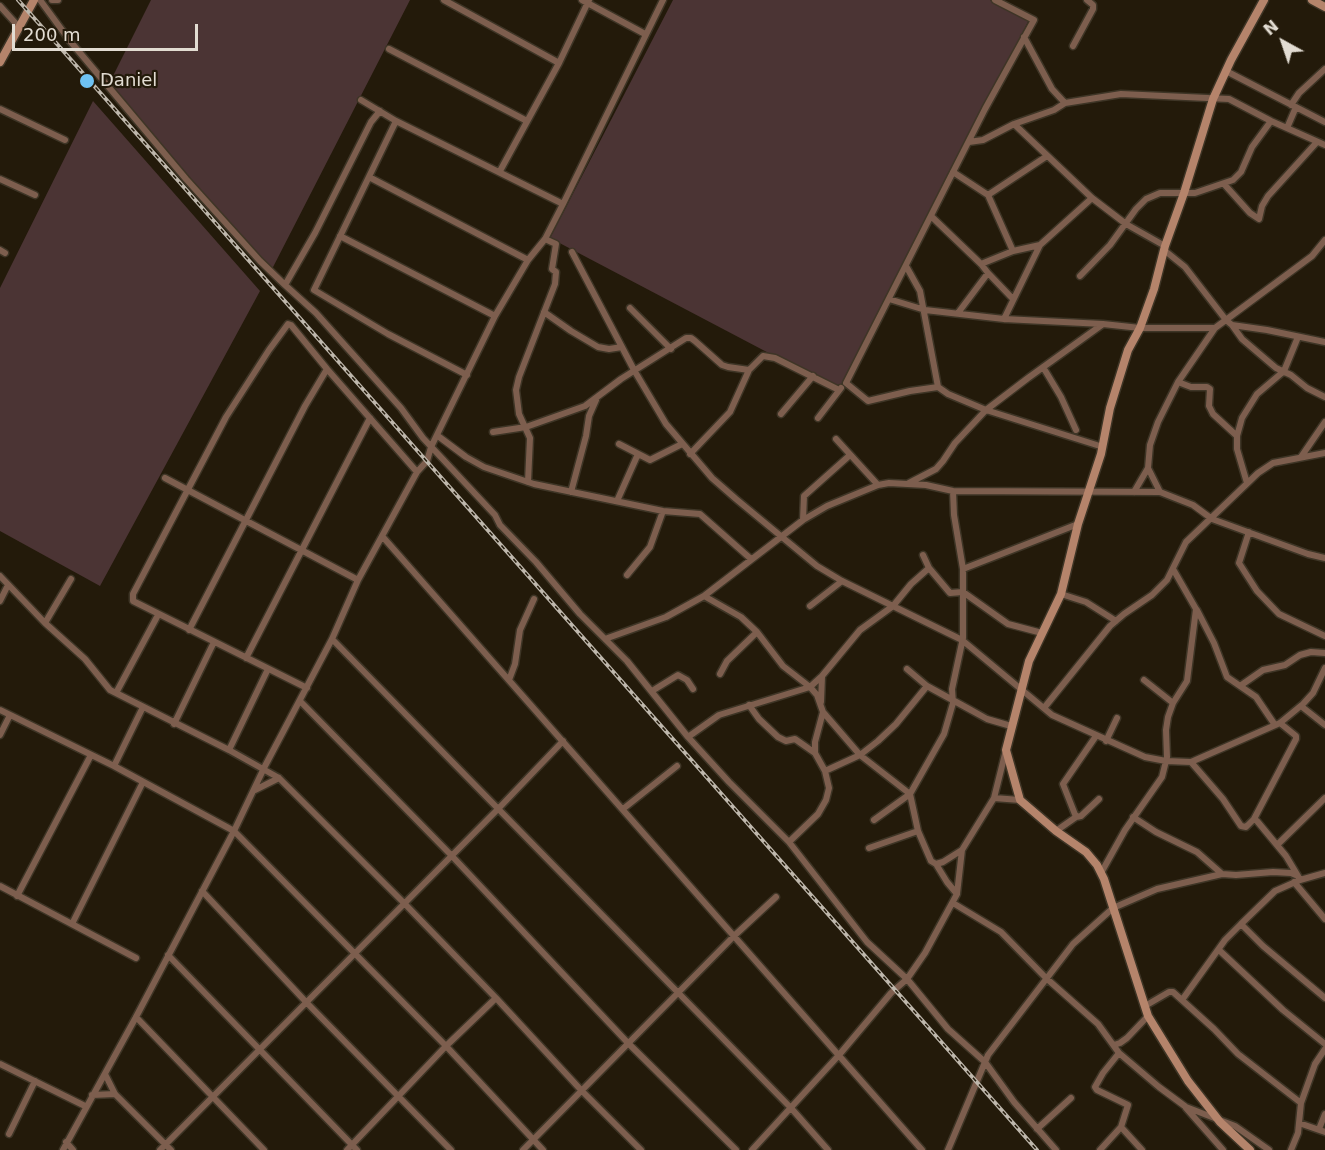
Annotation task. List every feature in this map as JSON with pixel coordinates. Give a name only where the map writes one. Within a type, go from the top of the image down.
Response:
[{"type":"street","points":[[0,62],[34,0]]},
{"type":"street","points":[[40,0],[70,41],[186,179],[260,261],[316,313],[401,408],[431,447],[627,661],[688,737],[789,842],[867,942],[907,979],[948,1029],[985,1062],[1014,1102],[1056,1150]]},
{"type":"street","points":[[51,0],[58,0]]},
{"type":"street","points":[[444,0],[559,63]]},
{"type":"street","points":[[63,1150],[234,831],[332,639],[358,580],[417,472],[427,461],[431,447],[495,316],[528,260],[544,239],[563,204],[663,0]]},
{"type":"street","points":[[818,418],[846,383],[932,218],[953,172],[1034,20],[995,0]]},
{"type":"street","points":[[1073,46],[1093,9],[1093,5],[1087,0]]},
{"type":"street","points":[[752,1150],[839,1055],[891,993],[907,979],[925,953],[953,903],[957,894],[962,850],[993,798],[1029,661],[1061,594],[1078,524],[1103,447],[1110,408],[1128,350],[1140,328],[1154,289],[1213,99],[1264,0]]},
{"type":"street","points":[[1312,0],[1325,7]]},
{"type":"street","points":[[500,171],[559,63],[586,1],[645,34]]},
{"type":"street","points":[[0,6],[19,27]]},
{"type":"street","points":[[1024,37],[1052,89],[1065,104]]},
{"type":"street","points":[[389,49],[528,121]]},
{"type":"street","points":[[1287,128],[1299,93],[1325,69]]},
{"type":"street","points":[[1226,71],[1325,122]]},
{"type":"street","points":[[969,142],[983,140],[1014,124],[1065,104],[1121,94],[1229,99],[1325,145]]},
{"type":"street","points":[[361,100],[563,204]]},
{"type":"street","points":[[0,108],[65,140]]},
{"type":"street","points":[[285,285],[371,122],[380,111]]},
{"type":"street","points":[[396,120],[314,288],[315,292],[388,334],[467,375]]},
{"type":"street","points":[[1080,276],[1110,245],[1146,199],[1160,193],[1195,192],[1233,180],[1240,172],[1252,147],[1271,121]]},
{"type":"street","points":[[1014,124],[1092,198],[1126,224],[1165,248],[1185,267],[1242,339],[1276,368],[1325,397]]},
{"type":"street","points":[[1224,184],[1250,213],[1259,219],[1262,206],[1268,196],[1317,142]]},
{"type":"street","points":[[988,195],[1047,156]]},
{"type":"street","points":[[953,172],[988,195],[1013,251]]},
{"type":"street","points":[[369,177],[528,260]]},
{"type":"street","points":[[0,179],[35,195]]},
{"type":"street","points":[[1004,319],[1040,245],[1092,198]]},
{"type":"street","points":[[932,218],[981,264],[1013,299]]},
{"type":"street","points":[[340,237],[495,316]]},
{"type":"street","points":[[528,482],[530,438],[519,414],[516,390],[554,288],[556,272],[552,269],[556,244],[544,239]]},
{"type":"street","points":[[1134,492],[1148,468],[1150,445],[1158,422],[1178,382],[1215,328],[1312,256],[1325,240]]},
{"type":"street","points":[[981,264],[1013,251],[1040,245]]},
{"type":"street","points":[[572,252],[634,370],[666,424],[690,454],[728,492],[817,566],[842,581],[962,640],[1044,708],[1069,724],[1145,757],[1191,762],[1277,724],[1301,706],[1313,693],[1325,668]]},
{"type":"street","points":[[906,266],[918,285],[925,310],[938,387]]},
{"type":"street","points":[[958,313],[988,273]]},
{"type":"street","points":[[889,298],[925,310],[1004,319],[1140,328],[1215,328]]},
{"type":"street","points":[[630,308],[671,349]]},
{"type":"street","points":[[544,312],[598,347],[609,349],[622,347]]},
{"type":"street","points":[[909,483],[936,469],[955,442],[986,410],[1103,324]]},
{"type":"street","points":[[307,688],[158,615],[133,601],[132,598],[226,417],[287,325],[291,326],[417,472]]},
{"type":"street","points":[[1232,325],[1325,342]]},
{"type":"street","points":[[493,432],[525,427],[585,406],[634,370],[686,338],[691,338],[722,365],[749,370]]},
{"type":"street","points":[[1247,483],[1237,436],[1242,418],[1257,394],[1284,371],[1298,338]]},
{"type":"street","points":[[690,454],[730,412],[749,370],[763,356],[769,355],[839,390]]},
{"type":"street","points":[[1043,367],[1077,430]]},
{"type":"street","points":[[189,630],[244,521],[327,369]]},
{"type":"street","points":[[781,414],[813,376]]},
{"type":"street","points":[[1178,382],[1191,387],[1210,389],[1209,406],[1213,414],[1237,436]]},
{"type":"street","points":[[846,383],[868,402],[910,391],[938,387],[948,394],[986,410],[1103,447]]},
{"type":"street","points":[[571,492],[589,416],[597,397]]},
{"type":"street","points":[[246,658],[370,418]]},
{"type":"street","points":[[1301,457],[1325,422]]},
{"type":"street","points":[[438,436],[484,467],[528,482],[663,511],[700,514],[751,559]]},
{"type":"street","points":[[836,439],[878,485]]},
{"type":"street","points":[[619,444],[650,460],[682,444]]},
{"type":"street","points":[[1044,708],[1116,621],[1152,595],[1167,580],[1186,542],[1247,483],[1273,463],[1325,453]]},
{"type":"street","points":[[617,501],[638,454]]},
{"type":"street","points":[[802,520],[804,496],[850,454]]},
{"type":"street","points":[[1148,468],[1160,492]]},
{"type":"street","points":[[165,478],[358,580]]},
{"type":"street","points":[[605,639],[666,617],[704,596],[802,520],[878,485],[909,483],[953,491],[1160,492],[1193,506],[1212,519],[1325,558]]},
{"type":"street","points":[[874,820],[910,794],[944,734],[953,699],[951,689],[962,640],[963,569],[954,515],[953,491]]},
{"type":"street","points":[[627,575],[650,547],[663,511]]},
{"type":"street","points":[[963,569],[1078,524]]},
{"type":"street","points":[[1249,532],[1239,563],[1257,591],[1280,614],[1325,636]]},
{"type":"street","points":[[382,536],[922,1150]]},
{"type":"street","points":[[922,555],[929,568],[951,593],[963,592],[1008,624],[1042,633]]},
{"type":"street","points":[[688,737],[720,716],[810,687],[860,630],[893,606],[911,584],[929,568]]},
{"type":"street","points":[[1173,569],[1214,643],[1227,677],[1256,697],[1277,724],[1296,736],[1254,819],[1246,827],[1241,826],[1223,799],[1191,762]]},
{"type":"street","points":[[0,576],[85,660],[103,683],[116,693],[279,778],[404,903],[641,1150]]},
{"type":"street","points":[[45,623],[70,579]]},
{"type":"street","points":[[810,606],[842,581]]},
{"type":"street","points":[[0,601],[8,585]]},
{"type":"street","points":[[1061,594],[1086,602],[1116,621]]},
{"type":"street","points":[[704,596],[741,617],[757,632],[783,666],[810,687],[821,703]]},
{"type":"street","points":[[509,680],[520,630],[534,599]]},
{"type":"street","points":[[1101,873],[1133,818],[1162,777],[1167,761],[1166,730],[1173,703],[1187,681],[1196,609]]},
{"type":"street","points":[[116,693],[158,615]]},
{"type":"street","points":[[720,674],[728,661],[757,632]]},
{"type":"street","points":[[332,639],[791,1108],[828,1150]]},
{"type":"street","points":[[174,724],[214,642]]},
{"type":"street","points":[[1240,686],[1263,670],[1285,665],[1300,655],[1311,652],[1325,653]]},
{"type":"street","points":[[229,750],[267,669]]},
{"type":"street","points":[[907,669],[927,686],[987,719],[1011,726]]},
{"type":"street","points":[[652,691],[678,675],[687,680],[693,689]]},
{"type":"street","points":[[815,753],[815,742],[823,712],[822,676]]},
{"type":"street","points":[[1144,680],[1173,703]]},
{"type":"street","points":[[825,771],[860,754],[896,724],[927,686]]},
{"type":"street","points":[[300,701],[451,855],[628,1043],[736,1150]]},
{"type":"street","points":[[749,705],[759,719],[778,737],[786,741],[795,739],[815,753],[825,771],[829,788],[826,800],[818,814],[789,842]]},
{"type":"street","points":[[1301,706],[1325,725]]},
{"type":"street","points":[[114,766],[142,707]]},
{"type":"street","points":[[0,710],[114,766],[234,831],[446,1046],[543,1150]]},
{"type":"street","points":[[823,712],[860,754],[910,794],[918,831],[931,861],[936,864],[957,894]]},
{"type":"street","points":[[0,735],[10,715]]},
{"type":"street","points":[[1106,741],[1117,718]]},
{"type":"street","points":[[1076,817],[1063,784],[1096,736]]},
{"type":"street","points":[[160,1150],[168,1147],[259,1049],[499,808],[562,741]]},
{"type":"street","points":[[1006,750],[1020,800],[1056,831],[1086,852],[1097,865],[1148,1016],[1188,1081],[1220,1122],[1250,1150]]},
{"type":"street","points":[[17,896],[91,755]]},
{"type":"street","points":[[623,809],[677,766]]},
{"type":"street","points":[[253,791],[279,778]]},
{"type":"street","points":[[72,924],[143,782]]},
{"type":"street","points":[[993,798],[1020,800]]},
{"type":"street","points":[[1277,845],[1325,798]]},
{"type":"street","points":[[1056,831],[1081,816],[1099,799]]},
{"type":"street","points":[[1133,818],[1197,852],[1222,874]]},
{"type":"street","points":[[1254,819],[1277,845],[1325,919]]},
{"type":"street","points":[[869,848],[918,831]]},
{"type":"street","points":[[936,864],[962,850]]},
{"type":"street","points":[[948,1150],[985,1062],[1073,944],[1113,908],[1157,890],[1222,874],[1273,872],[1298,879]]},
{"type":"street","points":[[1182,1000],[1241,924],[1275,891],[1298,879],[1325,873]]},
{"type":"street","points":[[0,886],[136,958]]},
{"type":"street","points":[[202,891],[306,1002],[452,1150]]},
{"type":"street","points":[[523,1150],[734,936],[776,897]]},
{"type":"street","points":[[953,903],[1001,932],[1046,978],[1098,1024],[1119,1053],[1186,1107],[1223,1150]]},
{"type":"street","points":[[1241,924],[1263,946],[1325,998]]},
{"type":"street","points":[[1219,950],[1292,1018],[1325,1044]]},
{"type":"street","points":[[168,955],[352,1148],[446,1046],[496,998]]},
{"type":"street","points":[[1145,1006],[1171,992],[1214,1029],[1238,1054],[1300,1103]]},
{"type":"street","points":[[1114,1045],[1127,1038],[1148,1016]]},
{"type":"street","points":[[136,1017],[264,1150]]},
{"type":"street","points":[[1291,1150],[1299,1124],[1300,1103],[1315,1064],[1325,1049]]},
{"type":"street","points":[[1101,1150],[1121,1127],[1128,1105],[1095,1087],[1102,1073],[1119,1053]]},
{"type":"street","points":[[0,1064],[85,1106]]},
{"type":"street","points":[[105,1074],[115,1094],[168,1147]]},
{"type":"street","points":[[9,1134],[35,1081]]},
{"type":"street","points":[[92,1095],[115,1094]]},
{"type":"street","points":[[1037,1129],[1071,1098]]},
{"type":"street","points":[[1186,1107],[1235,1126],[1269,1150]]},
{"type":"street","points":[[1299,1124],[1322,1130],[1325,1114]]},
{"type":"street","points":[[1121,1127],[1142,1150]]},
{"type":"street","points":[[66,1142],[73,1150]]},
{"type":"shaded area","points":[[151,0],[410,0],[271,271],[109,84]]},
{"type":"shaded area","points":[[673,0],[990,0],[1029,20],[839,390],[550,238]]},
{"type":"shaded area","points":[[93,101],[260,291],[100,586],[0,531],[0,288]]},
{"type":"railway","points":[[18,0],[1037,1150]]},
{"type":"place","name":"Daniel","points":[[87,81]]}]
